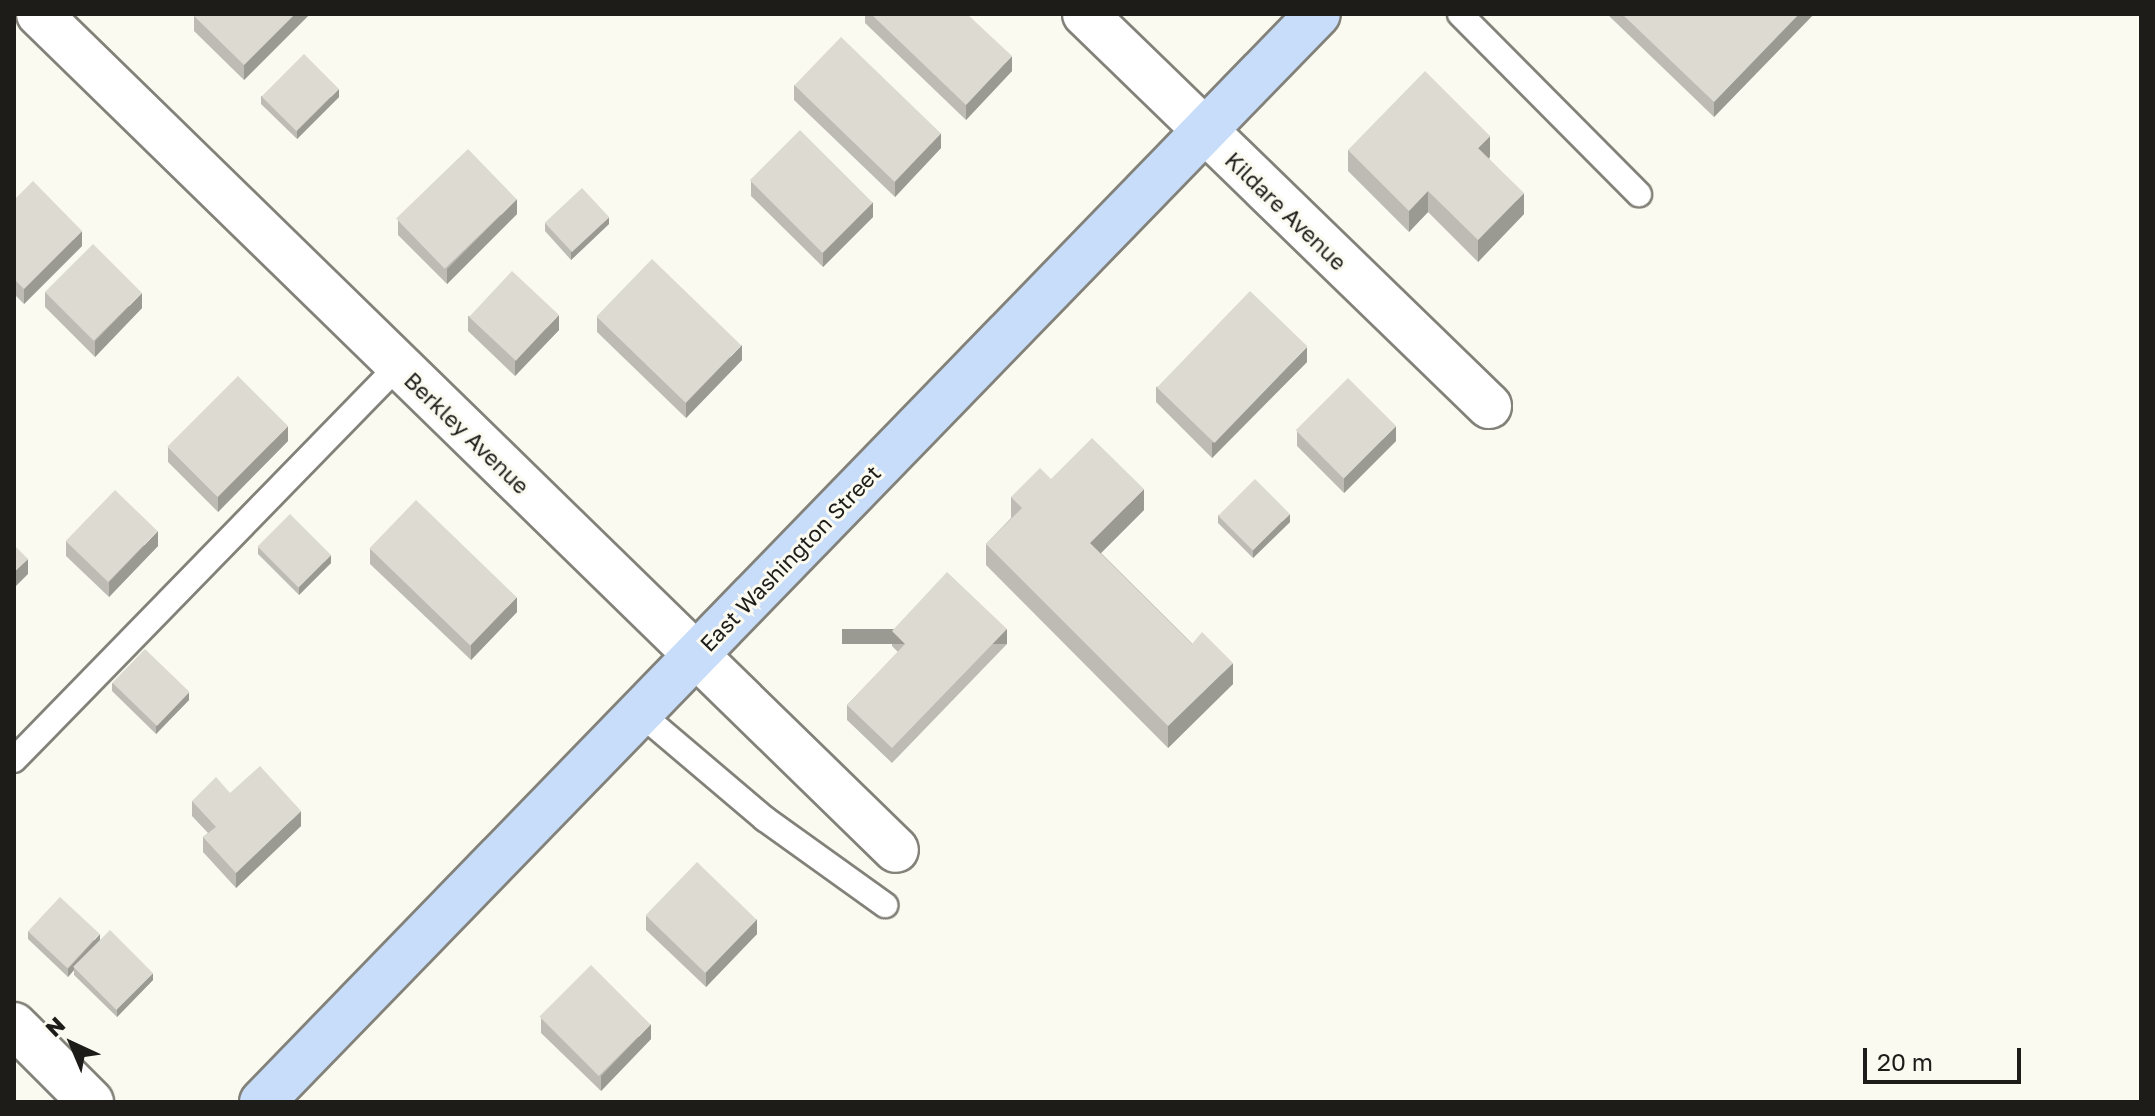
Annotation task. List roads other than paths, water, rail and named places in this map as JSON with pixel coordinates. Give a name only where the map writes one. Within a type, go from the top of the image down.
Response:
[{"type":"street","name":"Berkley Avenue","points":[[39,14],[896,850]]},
{"type":"street","name":"Kildare Avenue","points":[[1085,14],[1489,406]]},
{"type":"street","name":"East Washington Street","points":[[262,1102],[1318,14]]},
{"type":"street","points":[[14,1025],[91,1102]]},
{"type":"lane","points":[[1460,14],[1639,194]]},
{"type":"lane","points":[[14,760],[398,366]]},
{"type":"lane","points":[[640,713],[765,819],[885,905]]}]
